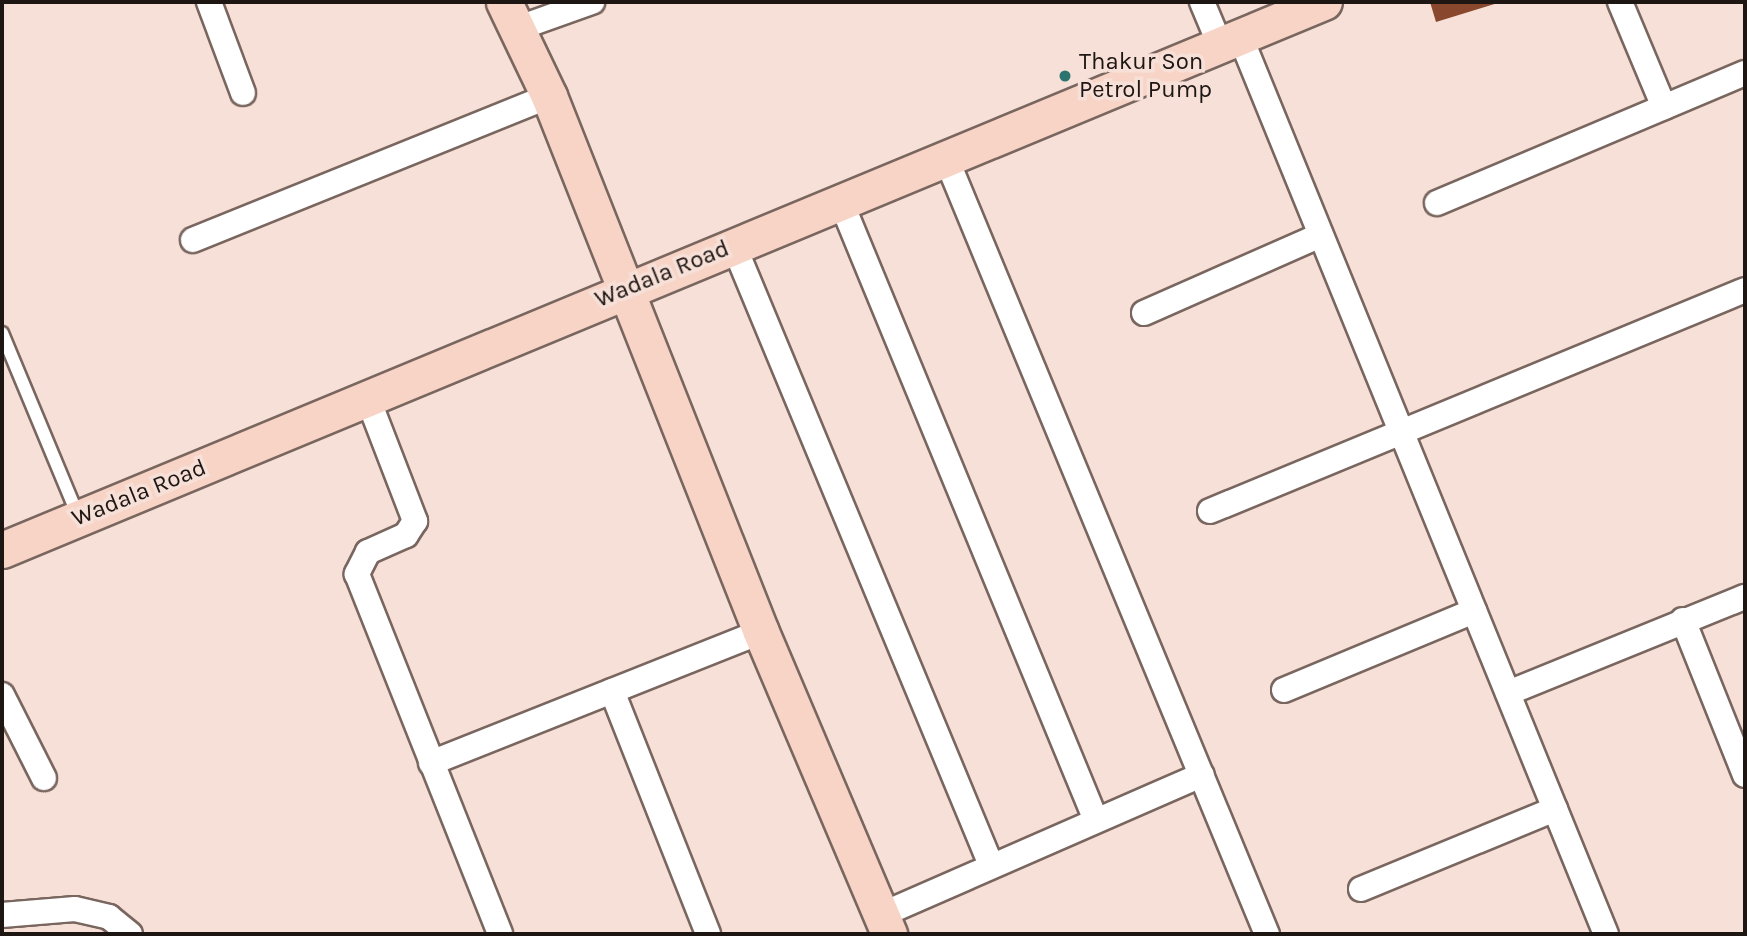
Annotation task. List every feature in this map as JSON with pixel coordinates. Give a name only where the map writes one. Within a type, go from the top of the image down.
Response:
[{"type":"street","points":[[209,2],[243,93]]},
{"type":"street","points":[[592,2],[510,15],[549,96],[627,287],[761,632],[885,925],[991,864],[1202,775]]},
{"type":"street","points":[[1202,2],[1230,41],[1321,235],[1606,934]]},
{"type":"street","name":"Wadala Road","points":[[2,550],[368,399],[627,287],[734,247],[1324,2]]},
{"type":"street","points":[[1620,2],[1664,107]]},
{"type":"street","points":[[1437,203],[1745,73]]},
{"type":"street","points":[[193,240],[549,96]]},
{"type":"street","points":[[946,158],[1267,934]]},
{"type":"street","points":[[841,202],[1095,818]]},
{"type":"street","points":[[1144,313],[1321,235]]},
{"type":"street","points":[[734,247],[991,864]]},
{"type":"street","points":[[1210,511],[1402,434],[1745,290]]},
{"type":"street","points":[[368,399],[415,521],[406,535],[368,552],[357,574],[500,934]]},
{"type":"street","points":[[1508,692],[1745,597]]},
{"type":"street","points":[[1284,690],[1474,611]]},
{"type":"street","points":[[1683,620],[1745,775]]},
{"type":"street","points":[[431,763],[761,632]]},
{"type":"street","points":[[612,691],[708,934]]},
{"type":"street","points":[[2,695],[44,778]]},
{"type":"street","points":[[1362,889],[1555,809]]},
{"type":"street","points":[[2,915],[75,909],[109,917],[130,934]]},
{"type":"lane","points":[[2,333],[79,518]]},
{"type":"building","points":[[1430,2],[1501,2],[1436,22]]},
{"type":"place","name":"Thakur Son Petrol Pump","points":[[1065,76]]}]
